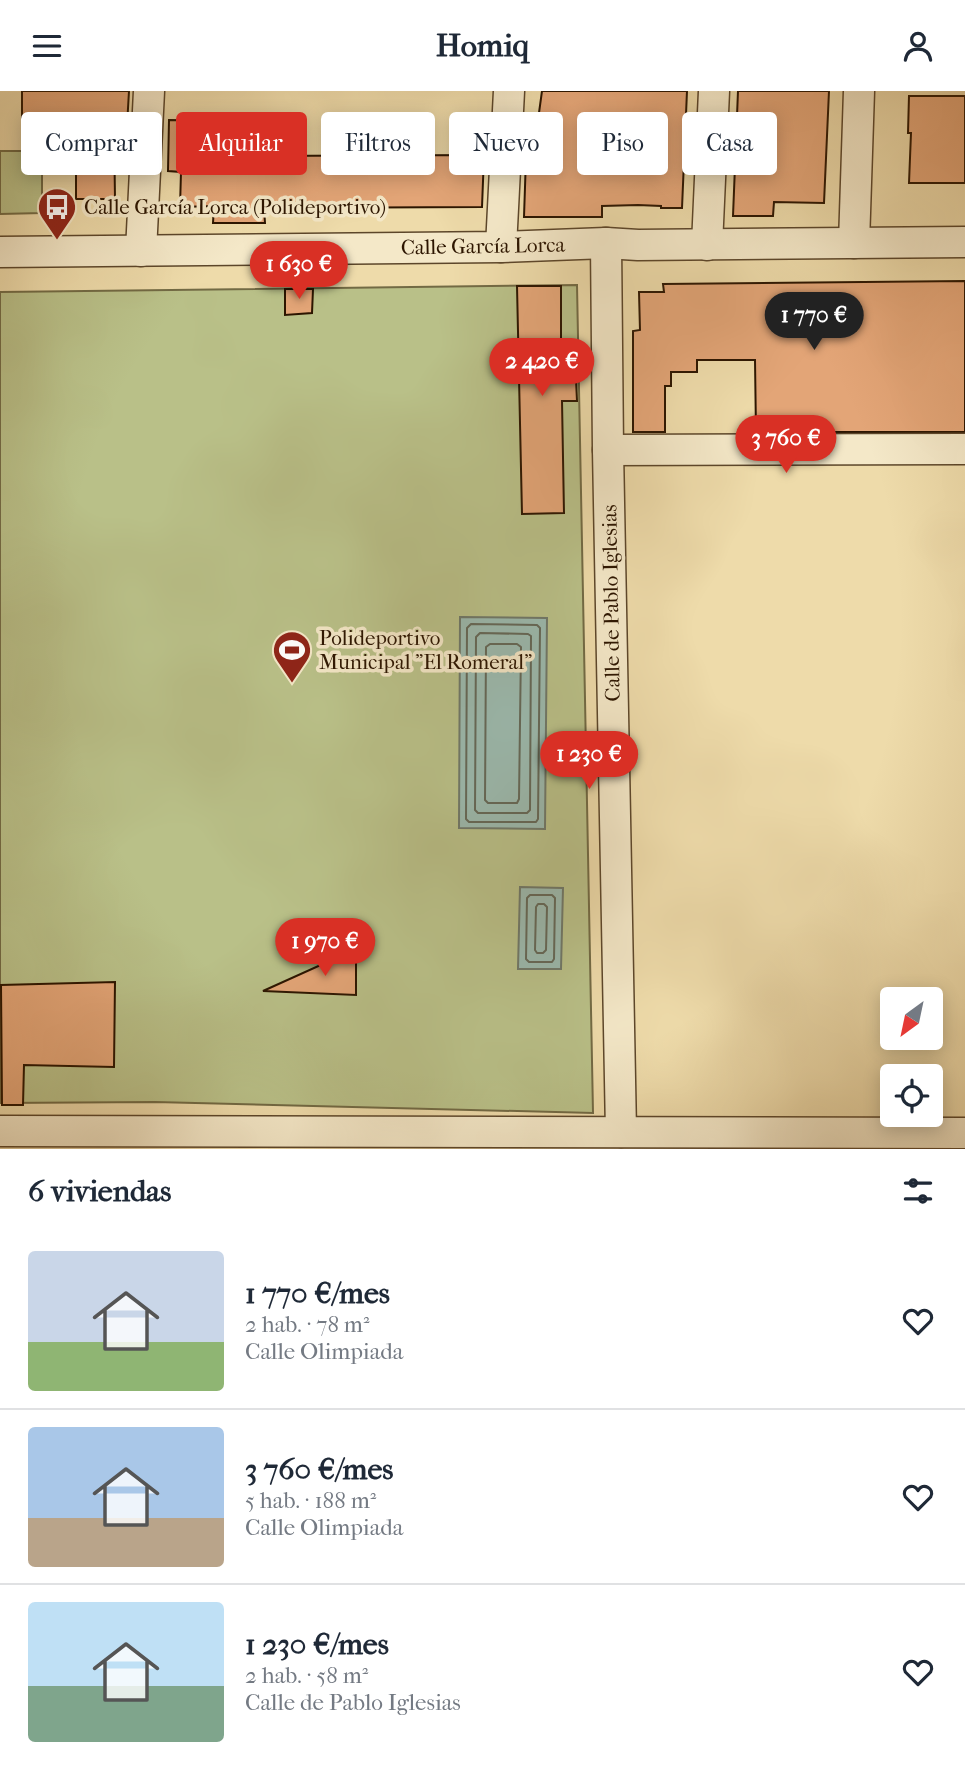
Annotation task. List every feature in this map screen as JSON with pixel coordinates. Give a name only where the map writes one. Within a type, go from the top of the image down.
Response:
[{"type":"street","points":[[141,251],[149,91]]},
{"type":"street","points":[[501,247],[509,91]]},
{"type":"street","points":[[707,245],[713,91]]},
{"type":"street","points":[[855,243],[859,91]]},
{"type":"street","name":"Calle García Lorca","points":[[0,252],[501,247],[606,243],[707,245],[965,242]]},
{"type":"street","name":"Calle de Pablo Iglesias","points":[[606,243],[621,1132]]},
{"type":"street","points":[[608,450],[965,449]]},
{"type":"street","points":[[0,1131],[965,1133]]},
{"type":"green space","points":[[0,151],[21,151],[21,175],[42,175],[42,213],[0,214]]},
{"type":"green space","name":"Polideportivo Municipal \"El Romeral\"","points":[[577,285],[593,1113],[155,1102],[0,1103],[0,292]]},
{"type":"water","points":[[460,617],[547,618],[545,829],[459,828]]},
{"type":"water","points":[[520,887],[563,888],[561,969],[518,969]]},
{"type":"building","points":[[22,91],[129,91],[128,112],[22,112]]},
{"type":"building","points":[[542,91],[687,91],[686,112],[682,112],[682,208],[602,206],[602,217],[524,217],[525,175],[563,175],[563,112],[539,112]]},
{"type":"building","points":[[738,91],[829,91],[824,203],[774,202],[773,216],[733,216],[735,175],[777,175],[777,112],[737,112]]},
{"type":"building","points":[[909,96],[965,96],[965,183],[909,183]]},
{"type":"building","points":[[169,120],[176,120],[176,172],[168,171]]},
{"type":"building","points":[[435,155],[449,155],[449,175],[483,175],[482,207],[264,208],[265,223],[213,223],[214,206],[180,207],[181,175],[307,175],[307,156],[321,156],[321,175],[435,175]]},
{"type":"building","points":[[76,175],[115,175],[115,199],[76,199]]},
{"type":"building","points":[[965,281],[965,432],[756,432],[755,360],[697,360],[697,372],[671,372],[671,386],[665,386],[665,432],[633,432],[633,331],[640,330],[639,292],[664,292],[663,284]]},
{"type":"building","points":[[517,286],[561,286],[561,359],[575,358],[577,401],[562,401],[564,513],[522,514]]},
{"type":"building","points":[[285,289],[313,289],[312,313],[285,315]]},
{"type":"building","points":[[356,949],[356,995],[263,991]]},
{"type":"building","points":[[115,982],[114,1067],[24,1065],[23,1105],[2,1105],[1,985]]},
{"type":"place","name":"Calle García Lorca (Polideportivo)","points":[[57,241]]},
{"type":"place","name":"Polideportivo Municipal \"El Romeral\"","points":[[292,684]]}]
